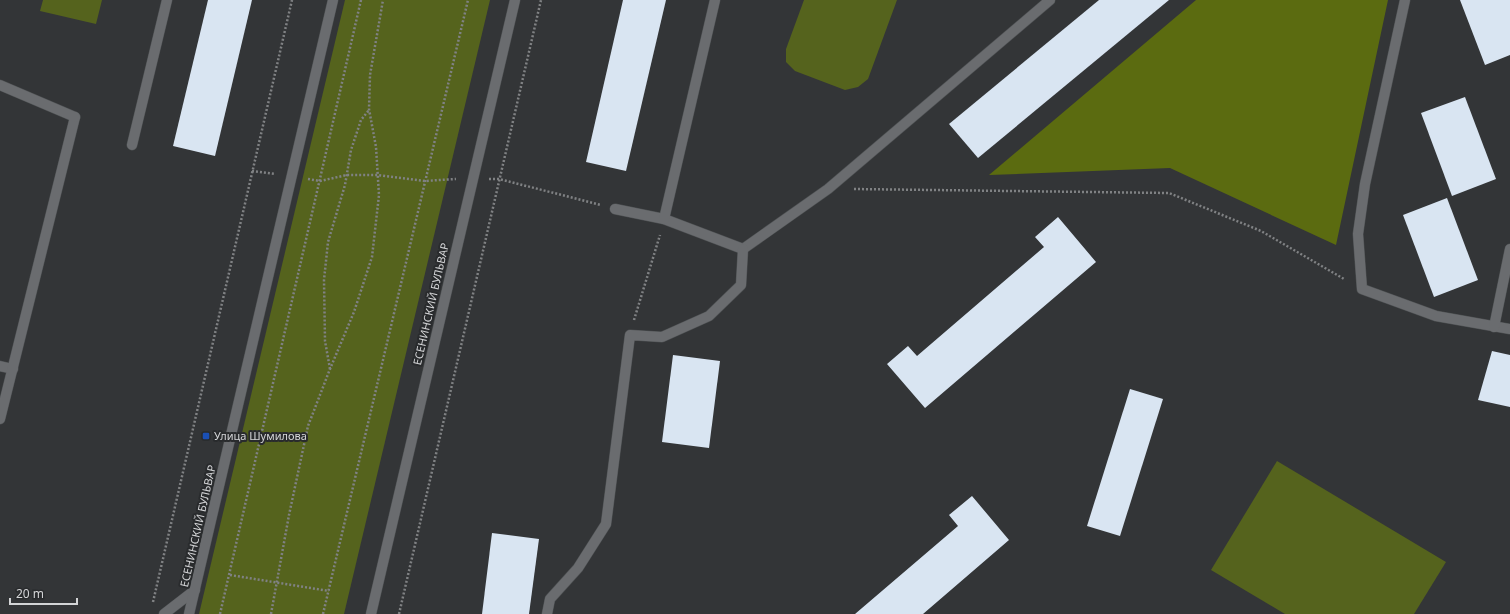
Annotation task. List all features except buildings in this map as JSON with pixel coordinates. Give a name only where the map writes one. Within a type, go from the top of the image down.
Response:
[{"type":"street","points":[[132,145],[167,0]]},
{"type":"street","name":"ЕСЕНИНСКИЙ БУЛЬВАР","points":[[189,614],[333,0]]},
{"type":"street","name":"ЕСЕНИНСКИЙ БУЛЬВАР","points":[[371,614],[515,0]]},
{"type":"street","points":[[664,219],[715,0]]},
{"type":"street","points":[[743,249],[828,189],[1050,0]]},
{"type":"street","points":[[1405,0],[1365,184],[1358,234],[1362,290],[1436,316],[1510,329]]},
{"type":"street","points":[[0,84],[75,116],[0,419]]},
{"type":"street","points":[[615,209],[664,219],[743,249]]},
{"type":"street","points":[[547,614],[550,599],[578,568],[606,524],[630,335],[662,336],[709,316],[741,285],[743,249]]},
{"type":"street","points":[[1494,326],[1510,249]]},
{"type":"street","points":[[0,366],[13,369]]},
{"type":"street","points":[[164,614],[195,590]]},
{"type":"path","points":[[152,606],[292,0]]},
{"type":"path","points":[[220,614],[361,0]]},
{"type":"path","points":[[271,614],[289,515],[308,426],[354,312],[372,256],[379,195],[376,146],[369,110],[370,75],[383,0]]},
{"type":"path","points":[[323,614],[468,0]]},
{"type":"path","points":[[399,614],[541,0]]},
{"type":"path","points":[[330,369],[325,341],[324,280],[328,242],[345,185],[351,150],[361,120],[369,110]]},
{"type":"path","points":[[320,181],[347,175],[378,175],[425,181],[473,178],[499,179],[615,209]]},
{"type":"path","points":[[828,189],[1169,193],[1261,231],[1362,290]]},
{"type":"path","points":[[630,335],[664,219]]},
{"type":"path","points":[[230,575],[328,591]]},
{"type":"green space","points":[[43,0],[102,0],[96,24],[40,11]]},
{"type":"green space","points":[[345,0],[490,0],[344,614],[199,614]]},
{"type":"green space","points":[[804,0],[897,0],[868,79],[858,87],[845,90],[795,71],[786,62],[786,49]]},
{"type":"green space","points":[[1196,0],[1388,0],[1336,245],[1170,168],[989,175]]},
{"type":"green space","points":[[1277,461],[1446,562],[1414,614],[1285,614],[1211,570]]},
{"type":"place","name":"Улица Шумилова","points":[[206,436]]}]
